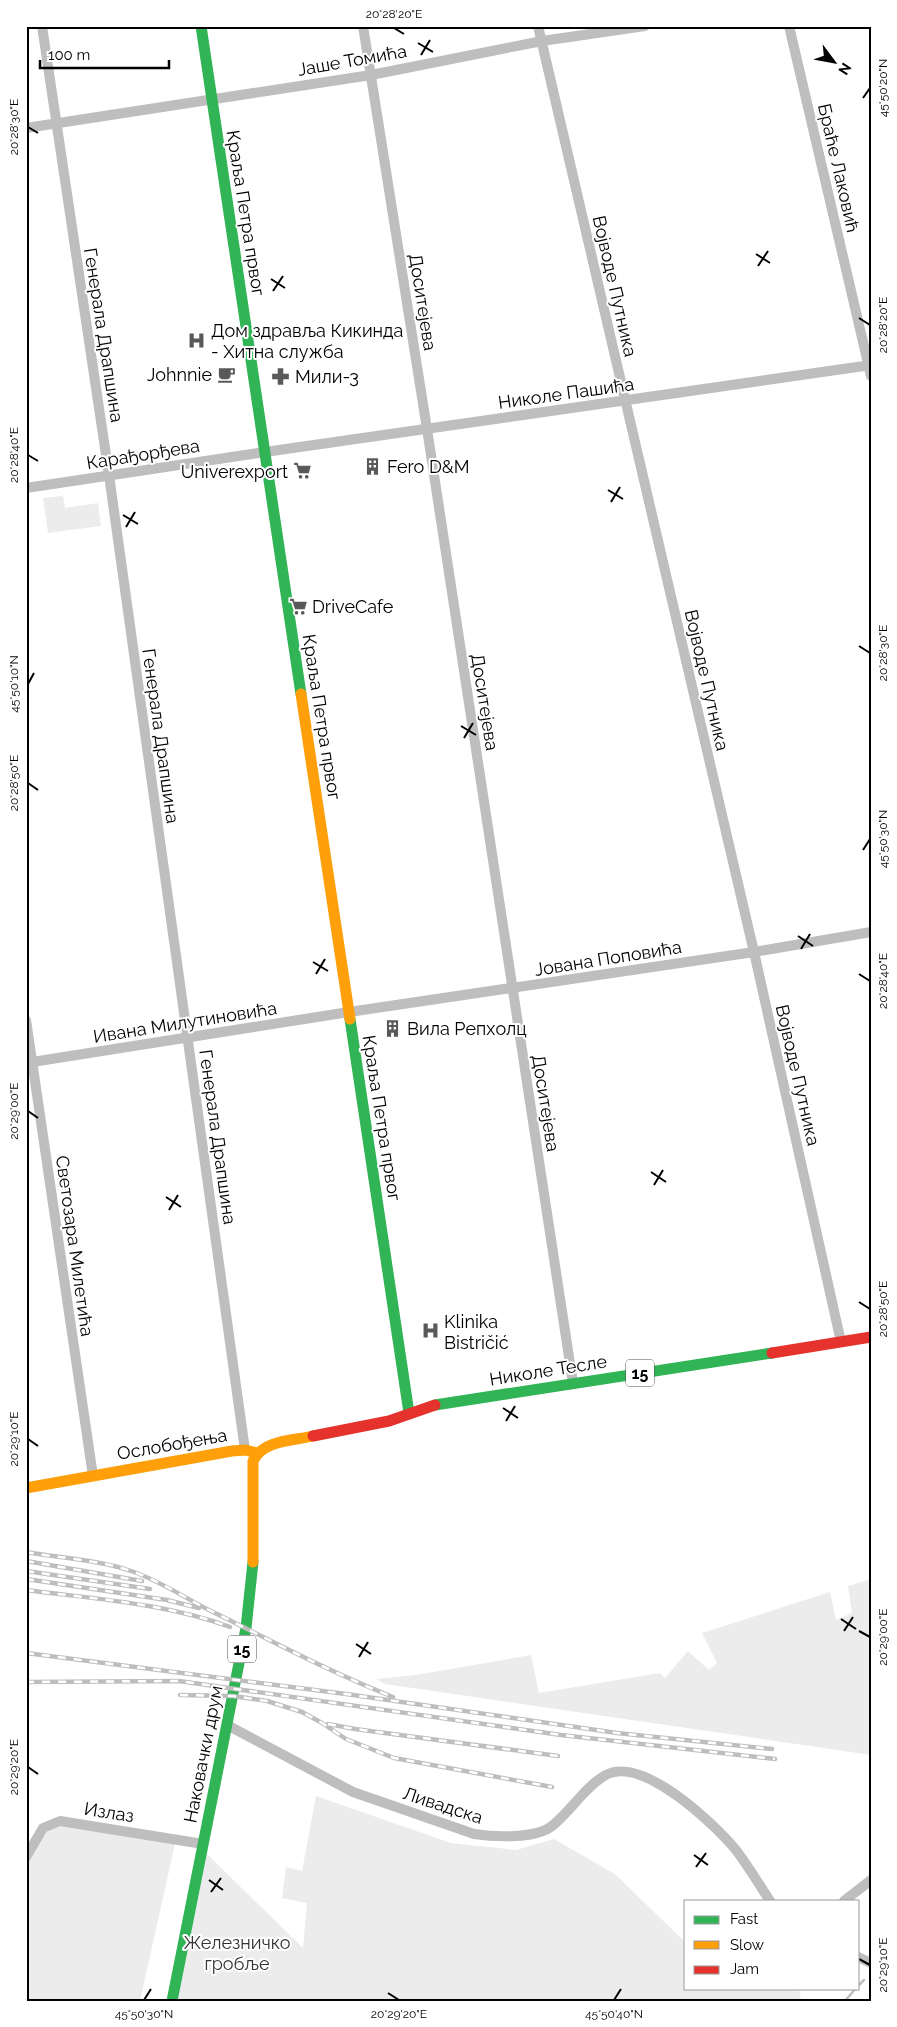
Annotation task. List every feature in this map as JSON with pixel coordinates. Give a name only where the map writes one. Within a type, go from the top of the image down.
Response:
[{"type":"main road","name":"Краља Петра првог","points":[[201,26],[409,1413]]},
{"type":"main road","name":"Николе Тесле","points":[[409,1413],[431,1406],[871,1337]]},
{"type":"main road","name":"15","points":[[257,1453],[266,1446],[389,1421],[409,1413]]},
{"type":"main road","name":"Ослобођења","points":[[26,1488],[232,1451],[245,1450],[257,1453]]},
{"type":"main road","name":"Наковачки друм","points":[[172,2001],[228,1725],[250,1599],[253,1560],[253,1462],[257,1453]]},
{"type":"street","name":"Генерала Драпшина","points":[[42,26],[108,475],[245,1450]]},
{"type":"street","name":"Доситејева","points":[[363,26],[427,429],[573,1383]]},
{"type":"street","name":"Војводе Путника","points":[[538,26],[754,952],[841,1342]]},
{"type":"street","name":"Јаше Томића","points":[[26,128],[371,75],[542,41],[644,26]]},
{"type":"street","name":"Браће Лаковић","points":[[789,26],[870,365],[871,376]]},
{"type":"street","name":"Николе Пашића","points":[[265,452],[870,365]]},
{"type":"street","name":"Карађорђева","points":[[26,488],[265,452]]},
{"type":"street","name":"Јована Поповића","points":[[349,1012],[754,952],[871,932]]},
{"type":"street","name":"Ивана Милутиновића","points":[[29,1063],[349,1012]]},
{"type":"street","name":"Светозара Милетића","points":[[26,1020],[29,1063],[93,1476]]},
{"type":"street","name":"Ливадска","points":[[228,1725],[353,1792],[482,1836],[544,1832],[589,1788],[606,1775],[619,1772],[637,1773],[665,1787],[702,1816],[736,1851],[769,1900]]},
{"type":"street","name":"Излаз","points":[[26,1856],[43,1828],[60,1821],[203,1844]]},
{"type":"street","points":[[845,1900],[871,1880]]},
{"type":"green space","points":[[63,496],[65,508],[98,503],[101,526],[48,533],[43,498]]},
{"type":"green space","points":[[871,1579],[871,1755],[385,1684],[376,1679],[416,1675],[531,1655],[539,1693],[660,1673],[665,1678],[688,1651],[709,1670],[717,1663],[702,1633],[830,1592],[836,1620],[852,1613],[848,1586]]},
{"type":"green space","name":"Железничко гробље","points":[[316,1796],[451,1843],[516,1850],[554,1839],[615,1874],[684,1941],[684,1990],[799,1990],[801,2001],[177,2001],[207,1854],[303,1948],[307,1903],[282,1898],[286,1867],[302,1871]]},
{"type":"green space","points":[[61,1825],[175,1844],[140,2001],[26,2001],[26,1865],[46,1832]]},
{"type":"waterway","points":[[860,1984],[864,1980]]},
{"type":"waterway","points":[[845,2001],[854,1990]]},
{"type":"railway","points":[[26,1552],[106,1564],[142,1575],[303,1657],[393,1697]]},
{"type":"railway","points":[[26,1561],[142,1581]]},
{"type":"railway","points":[[26,1571],[150,1589]]},
{"type":"railway","points":[[26,1579],[167,1600],[199,1608]]},
{"type":"railway","points":[[26,1590],[155,1607],[180,1612],[230,1627]]},
{"type":"railway","points":[[26,1653],[346,1694],[617,1733],[772,1749]]},
{"type":"railway","points":[[26,1682],[179,1681],[561,1735],[775,1759]]},
{"type":"railway","points":[[180,1695],[233,1696],[267,1701],[302,1712],[346,1739],[394,1758],[552,1787]]},
{"type":"railway","points":[[328,1724],[558,1756]]},
{"type":"traffic: fast","points":[[201,26],[301,694]]},
{"type":"traffic: fast","points":[[350,1019],[409,1413]]},
{"type":"traffic: fast","points":[[435,1405],[772,1353]]},
{"type":"traffic: fast","points":[[172,2001],[246,1628],[253,1562]]},
{"type":"traffic: slow","points":[[301,694],[350,1019]]},
{"type":"traffic: slow","points":[[253,1562],[253,1461],[258,1454],[271,1445],[313,1436]]},
{"type":"traffic: slow","points":[[26,1488],[232,1451],[245,1450],[257,1453]]},
{"type":"traffic: jam","points":[[772,1353],[871,1337]]},
{"type":"traffic: jam","points":[[313,1436],[389,1421],[435,1405]]},
{"type":"place","name":"Дом здравља Кикинда - Хитна служба","points":[[197,340]]},
{"type":"place","name":"Johnnie","points":[[226,374]]},
{"type":"place","name":"Мили-3","points":[[281,376]]},
{"type":"place","name":"Fero D&M","points":[[373,466]]},
{"type":"place","name":"Univerexport","points":[[302,471]]},
{"type":"place","name":"DriveCafe","points":[[298,606]]},
{"type":"place","name":"Вила Репхолц","points":[[393,1028]]},
{"type":"place","name":"Klinika Bistričić","points":[[430,1331]]}]
